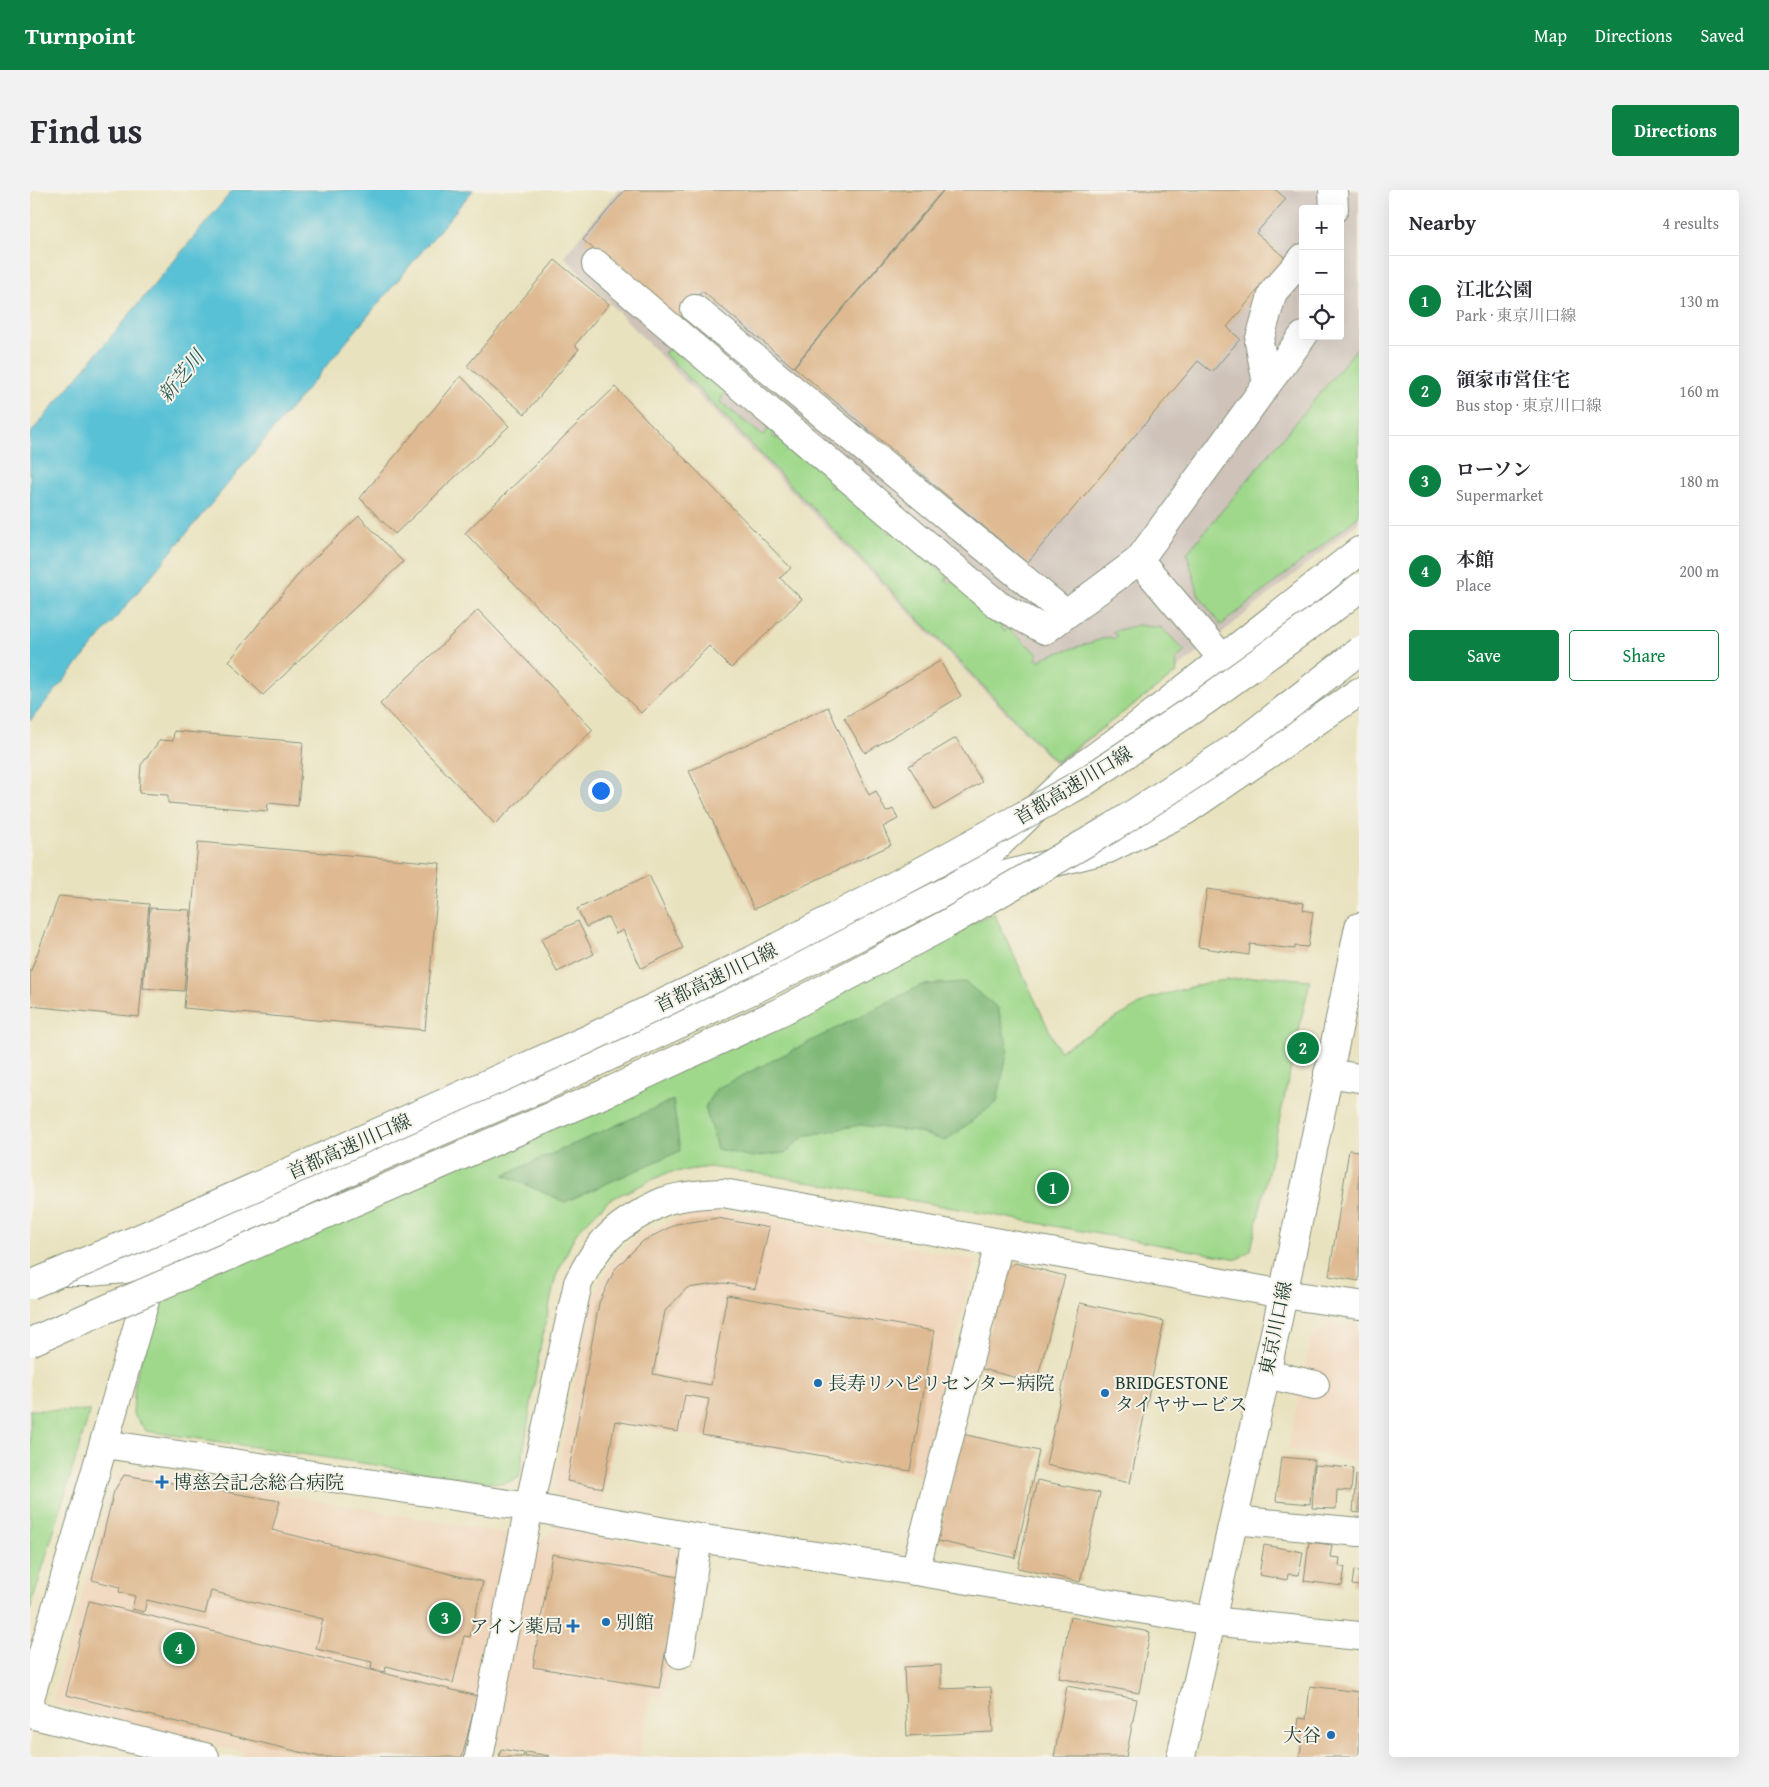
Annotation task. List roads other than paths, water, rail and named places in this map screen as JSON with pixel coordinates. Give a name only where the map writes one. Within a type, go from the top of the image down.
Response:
[{"type":"main road","points":[[1333,190],[1334,205]]},
{"type":"main road","points":[[1267,384],[1260,342],[1273,292],[1299,263]]},
{"type":"main road","points":[[596,264],[998,605],[1045,630],[1139,560],[1300,340]]},
{"type":"main road","points":[[695,309],[1066,614]]},
{"type":"main road","points":[[953,888],[1073,773],[1140,724],[1359,551]]},
{"type":"main road","points":[[1139,560],[1223,659]]},
{"type":"main road","name":"首都高速川口線","points":[[30,1285],[584,1041],[753,960],[880,894],[1086,781],[1205,701],[1359,588]]},
{"type":"main road","points":[[30,1342],[608,1092],[782,1011],[945,924],[1113,827],[1236,747],[1359,651]]},
{"type":"main road","points":[[30,1271],[90,1272],[125,1269],[157,1259],[362,1165],[534,1091],[761,986],[953,888],[1108,848],[1185,811],[1359,692]]},
{"type":"main road","name":"東京川口線","points":[[1181,1757],[1266,1374],[1359,927]]},
{"type":"main road","points":[[1328,1073],[1359,1078]]},
{"type":"main road","points":[[479,1757],[529,1507],[578,1283],[589,1260],[607,1236],[632,1218],[664,1201],[692,1195],[723,1193],[999,1244],[1283,1294],[1359,1305]]},
{"type":"main road","points":[[915,1572],[999,1244]]},
{"type":"main road","points":[[30,1698],[157,1259]]},
{"type":"main road","points":[[1266,1374],[1315,1385]]},
{"type":"main road","points":[[104,1444],[529,1507],[698,1538],[1212,1621],[1359,1636]]},
{"type":"main road","points":[[1234,1520],[1359,1532]]},
{"type":"main road","points":[[680,1654],[698,1538]]},
{"type":"main road","points":[[30,1714],[204,1757]]},
{"type":"water","name":"新芝川","points":[[233,190],[473,190],[30,721],[30,434]]},
{"type":"place","name":"領家市営住宅","points":[[1303,1048]]},
{"type":"place","name":"江北公園","points":[[1053,1188]]},
{"type":"place","name":"長寿リハビリセンター病院","points":[[818,1383]]},
{"type":"place","name":"BRIDGESTONE タイヤサービス","points":[[1105,1393]]},
{"type":"place","name":"博慈会記念総合病院","points":[[162,1482]]},
{"type":"place","name":"ローソン","points":[[445,1618]]},
{"type":"place","name":"別館","points":[[606,1622]]},
{"type":"place","name":"アイン薬局","points":[[573,1626]]},
{"type":"place","name":"本館","points":[[179,1648]]},
{"type":"place","name":"大谷","points":[[1331,1735]]}]
